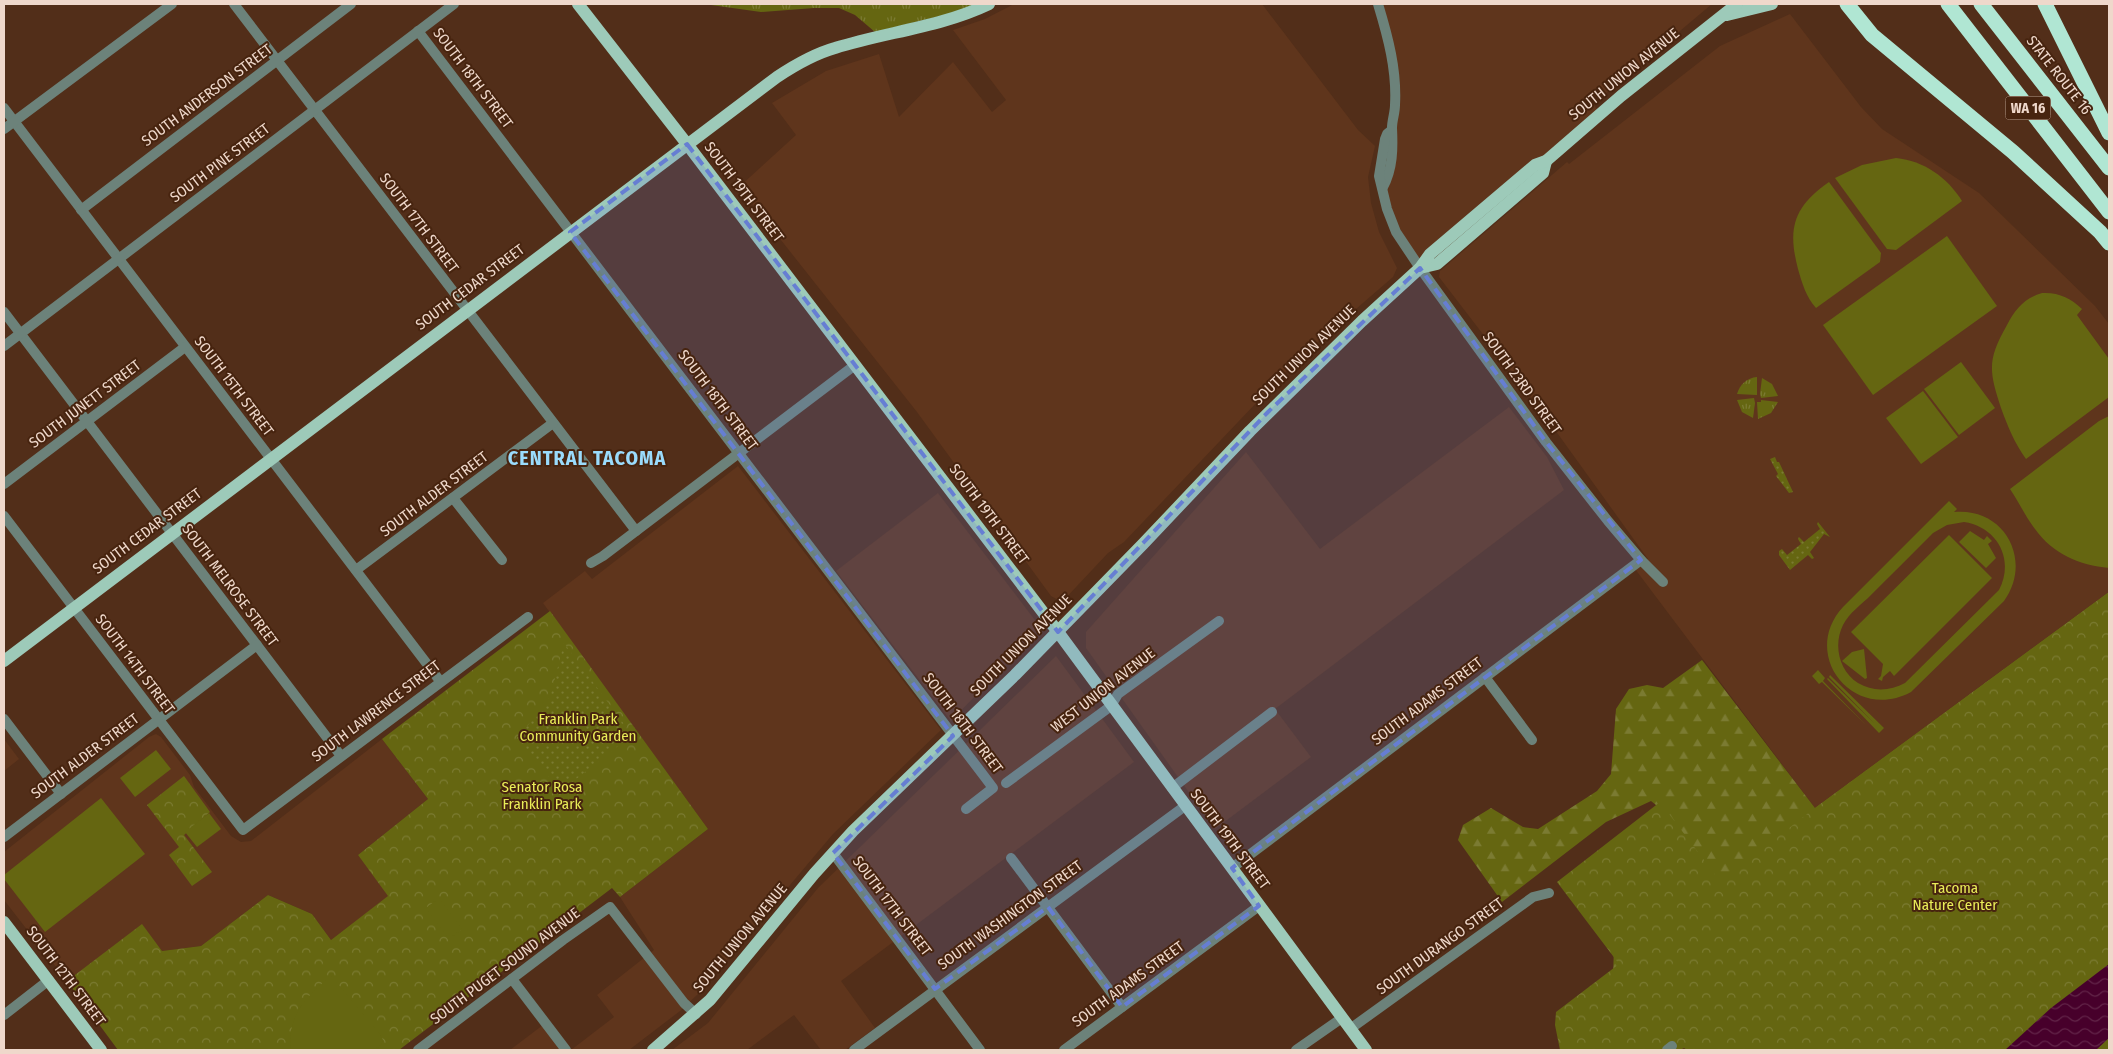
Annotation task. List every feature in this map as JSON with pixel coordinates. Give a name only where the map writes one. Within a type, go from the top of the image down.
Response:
[{"type":"highway","points":[[1847,4],[1872,34],[2013,152],[2109,242]]},
{"type":"highway","name":"WA 16","points":[[1948,4],[2109,212]]},
{"type":"highway","name":"STATE ROUTE 16","points":[[1981,4],[2109,168]]},
{"type":"highway","points":[[2045,4],[2109,132]]},
{"type":"main road","name":"SOUTH 19TH STREET","points":[[578,4],[688,144],[1058,632],[1366,1050]]},
{"type":"main road","name":"SOUTH CEDAR STREET","points":[[4,661],[770,81],[811,57],[835,48],[947,19],[989,4]]},
{"type":"main road","name":"SOUTH UNION AVENUE","points":[[653,1050],[696,1014],[734,973],[833,853],[1058,632],[1262,418],[1420,268],[1430,254],[1535,165],[1546,161],[1621,96],[1738,4]]},
{"type":"main road","name":"SOUTH UNION AVENUE","points":[[1724,15],[1772,4]]},
{"type":"main road","name":"SOUTH 12TH STREET","points":[[4,922],[102,1050]]},
{"type":"street","points":[[4,129],[172,4]]},
{"type":"street","name":"SOUTH 17TH STREET","points":[[234,4],[636,531]]},
{"type":"street","name":"SOUTH ANDERSON STREET","points":[[81,210],[351,4]]},
{"type":"street","name":"SOUTH PINE STREET","points":[[4,346],[454,4]]},
{"type":"street","name":"SOUTH 23RD STREET","points":[[1378,4],[1392,52],[1394,66],[1395,106],[1392,130],[1394,136],[1389,174],[1383,187],[1386,209],[1391,221],[1420,268],[1552,449],[1594,504],[1641,560],[1663,582]]},
{"type":"street","name":"SOUTH 18TH STREET","points":[[418,31],[993,788],[966,809]]},
{"type":"street","name":"SOUTH 15TH STREET","points":[[4,108],[440,681]]},
{"type":"street","name":"SOUTH MELROSE STREET","points":[[4,312],[341,756]]},
{"type":"street","name":"SOUTH JUNETT STREET","points":[[4,484],[185,347]]},
{"type":"street","points":[[591,563],[855,365]]},
{"type":"street","name":"SOUTH ALDER STREET","points":[[356,570],[553,423]]},
{"type":"street","points":[[453,498],[502,560]]},
{"type":"street","name":"SOUTH 14TH STREET","points":[[4,516],[243,830]]},
{"type":"street","name":"SOUTH ADAMS STREET","points":[[1232,868],[1641,560]]},
{"type":"street","name":"SOUTH LAWRENCE STREET","points":[[243,830],[528,617]]},
{"type":"street","name":"WEST UNION AVENUE","points":[[1006,783],[1111,706],[1118,694],[1218,621]]},
{"type":"street","name":"SOUTH ALDER STREET","points":[[4,837],[257,645]]},
{"type":"street","points":[[1485,676],[1532,740]]},
{"type":"street","points":[[1172,788],[1272,712]]},
{"type":"street","points":[[4,719],[61,794]]},
{"type":"street","name":"SOUTH WASHINGTON STREET","points":[[854,1050],[1185,806]]},
{"type":"street","name":"SOUTH 17TH STREET","points":[[833,853],[980,1050]]},
{"type":"street","points":[[1011,858],[1122,1007]]},
{"type":"street","name":"SOUTH DURANGO STREET","points":[[1350,1029],[1533,897],[1550,893]]},
{"type":"street","name":"SOUTH ADAMS STREET","points":[[1064,1050],[1259,906]]},
{"type":"street","name":"SOUTH PUGET SOUND AVENUE","points":[[418,1050],[610,907],[684,1003],[696,1014]]},
{"type":"street","points":[[512,979],[566,1050]]},
{"type":"street","points":[[4,1015],[49,980]]},
{"type":"street","points":[[1296,1050],[1342,1018]]},
{"type":"highlighted area","points":[[687,144],[1058,632],[1268,412],[1420,268],[1546,442],[1641,560],[1232,868],[1259,906],[1122,1007],[1048,907],[935,989],[833,853],[953,736],[570,232]]},
{"type":"shaded area","points":[[1014,4],[1262,4],[1358,130],[1375,146],[1368,177],[1371,203],[1379,232],[1397,268],[1393,277],[1297,360],[1124,542],[1108,553],[1062,602],[1051,596],[917,412],[739,187],[796,135],[772,103],[826,71],[879,54],[899,117],[953,62],[992,112],[1006,100],[953,30],[985,19]]},
{"type":"shaded area","points":[[1378,4],[1712,4],[1593,104],[1600,113],[1420,268],[1385,209],[1395,106]]},
{"type":"shaded area","points":[[1790,14],[1861,107],[1882,129],[1979,193],[2095,306],[2109,324],[2109,592],[1815,808],[1635,569],[1648,559],[1532,398],[1439,277],[1440,271],[1567,162],[1569,164],[1720,46]]},
{"type":"shaded area","points":[[1509,407],[1547,457],[1564,490],[1275,709],[1311,757],[1215,829],[1086,648],[1086,632],[1246,452],[1320,549]]},
{"type":"shaded area","points":[[738,466],[941,730],[833,834],[698,994],[680,1011],[629,1050],[571,1050],[614,1017],[597,995],[654,950],[620,897],[708,829],[543,603],[585,571],[592,579]]},
{"type":"shaded area","points":[[938,493],[1041,628],[951,721],[836,571]]},
{"type":"shaded area","points":[[1056,656],[1134,762],[841,981],[875,1028],[845,1050],[821,1050],[794,1015],[747,1050],[672,1050],[708,1023],[818,888]]},
{"type":"shaded area","points":[[156,734],[161,737],[190,775],[194,787],[231,836],[241,842],[251,841],[382,739],[428,799],[358,855],[389,896],[331,940],[312,914],[268,895],[201,946],[162,951],[142,925],[67,981],[4,900],[4,852],[149,737]]},
{"type":"shaded area","points":[[4,739],[19,759],[4,771]]},
{"type":"shaded area","points":[[543,1025],[563,1050],[510,1050]]},
{"type":"green space","points":[[704,4],[989,4],[875,32],[855,15],[839,8],[761,12]]},
{"type":"green space","points":[[1896,158],[1916,163],[1934,172],[1956,192],[1962,201],[1896,250],[1887,249],[1835,178],[1862,165]]},
{"type":"green space","points":[[1829,182],[1881,253],[1880,262],[1816,308],[1807,295],[1798,269],[1793,241],[1794,230],[1796,219],[1801,209],[1817,191]]},
{"type":"green space","points":[[1947,236],[1997,306],[1873,395],[1823,325]]},
{"type":"green space","points":[[2042,293],[2064,296],[2082,309],[2077,315],[2109,359],[2109,397],[2026,459],[2018,447],[2001,408],[1992,375],[1992,366],[1996,348],[2013,314],[2026,301]]},
{"type":"green space","points":[[1961,362],[1995,408],[1959,435],[1924,389]]},
{"type":"green space","points":[[1757,377],[1757,395],[1737,394],[1744,382]]},
{"type":"green space","points":[[1762,378],[1772,384],[1778,396],[1761,398]]},
{"type":"green space","points":[[1923,391],[1958,437],[1921,464],[1886,418]]},
{"type":"green space","points":[[1754,398],[1753,418],[1742,412],[1737,400]]},
{"type":"green space","points":[[1761,400],[1778,402],[1771,413],[1758,419],[1757,402],[1761,402]]},
{"type":"green space","points":[[2109,416],[2109,568],[2077,561],[2058,552],[2042,538],[2031,524],[2010,489],[2099,421]]},
{"type":"green space","points":[[1775,457],[1793,492],[1789,493],[1776,476],[1778,474],[1770,459]]},
{"type":"green space","points":[[1949,501],[1957,509],[1954,512],[1972,513],[1987,518],[2000,527],[2009,540],[2014,554],[2016,570],[2012,585],[2004,601],[1911,692],[1890,699],[1870,699],[1853,691],[1839,679],[1830,663],[1827,645],[1831,626],[1843,607]],"holes":[[[1964,522],[1986,530],[1994,538],[2004,556],[2005,567],[1999,590],[1905,683],[1893,688],[1876,689],[1864,686],[1851,678],[1842,665],[1838,641],[1843,625],[1852,613],[1933,533],[1947,525]]]},
{"type":"green space","points":[[1818,522],[1830,537],[1824,534],[1810,552],[1814,558],[1812,559],[1808,555],[1790,570],[1779,555],[1779,551],[1782,549],[1787,555],[1801,544],[1798,539],[1799,537],[1804,542],[1820,529],[1817,524]]},
{"type":"green space","points":[[1970,531],[1984,540],[1987,536],[1992,541],[1988,544],[1996,558],[1986,568],[1959,542]]},
{"type":"green space","points":[[1949,535],[1992,578],[1894,676],[1890,671],[1883,677],[1882,681],[1878,679],[1881,676],[1883,664],[1851,632]]},
{"type":"green space","name":"Tacoma Nature Center","points":[[2109,592],[2109,964],[1613,977],[1614,947],[1666,813],[1651,801],[1606,822],[1502,902],[1458,840],[1463,825],[1491,808],[1523,827],[1538,829],[1597,791],[1611,774],[1616,709],[1629,689],[1647,685],[1663,688],[1702,660],[1815,808]]},
{"type":"green space","name":"Tacoma Nature Center","points":[[2109,592],[2109,1050],[1687,1050],[1684,1048],[1680,1050],[1560,1050],[1555,1025],[1556,1012],[1619,964],[1557,882],[1660,802],[1720,881],[1815,808]]},
{"type":"green space","name":"Senator Rosa Franklin Park","points":[[550,611],[708,829],[620,897],[612,888],[399,1050],[118,1050],[67,981],[142,924],[162,951],[201,946],[268,895],[312,914],[331,940],[388,896],[358,855],[428,799],[382,739]]},
{"type":"green space","name":"Franklin Park Community Garden","points":[[564,643],[632,735],[561,791],[516,739],[546,704],[551,694]]},
{"type":"green space","points":[[1864,649],[1867,678],[1865,679],[1842,661],[1852,652]]},
{"type":"green space","points":[[1818,670],[1825,678],[1823,681],[1866,725],[1822,682],[1819,684],[1812,676]]},
{"type":"green space","points":[[1830,675],[1884,728],[1879,733],[1827,679],[1874,723],[1829,677]]},
{"type":"green space","points":[[156,750],[171,769],[135,797],[120,778]]},
{"type":"green space","points":[[184,776],[210,812],[184,835],[212,872],[192,886],[169,855],[179,847],[147,805]]},
{"type":"green space","points":[[101,798],[145,854],[45,932],[4,879],[4,875]]},
{"type":"green space","points":[[209,813],[221,829],[197,847],[185,832]]},
{"type":"green space","points":[[439,898],[462,929],[449,939],[426,908]]},
{"type":"green space","points":[[331,976],[379,1033],[383,1040],[381,1045],[374,1050],[291,1050],[292,1027],[295,1017],[306,999]]},
{"type":"water","points":[[2109,964],[2109,1038],[2096,1050],[2005,1050],[2051,1008]]},
{"type":"district","name":"CENTRAL TACOMA","points":[[587,458]]}]
